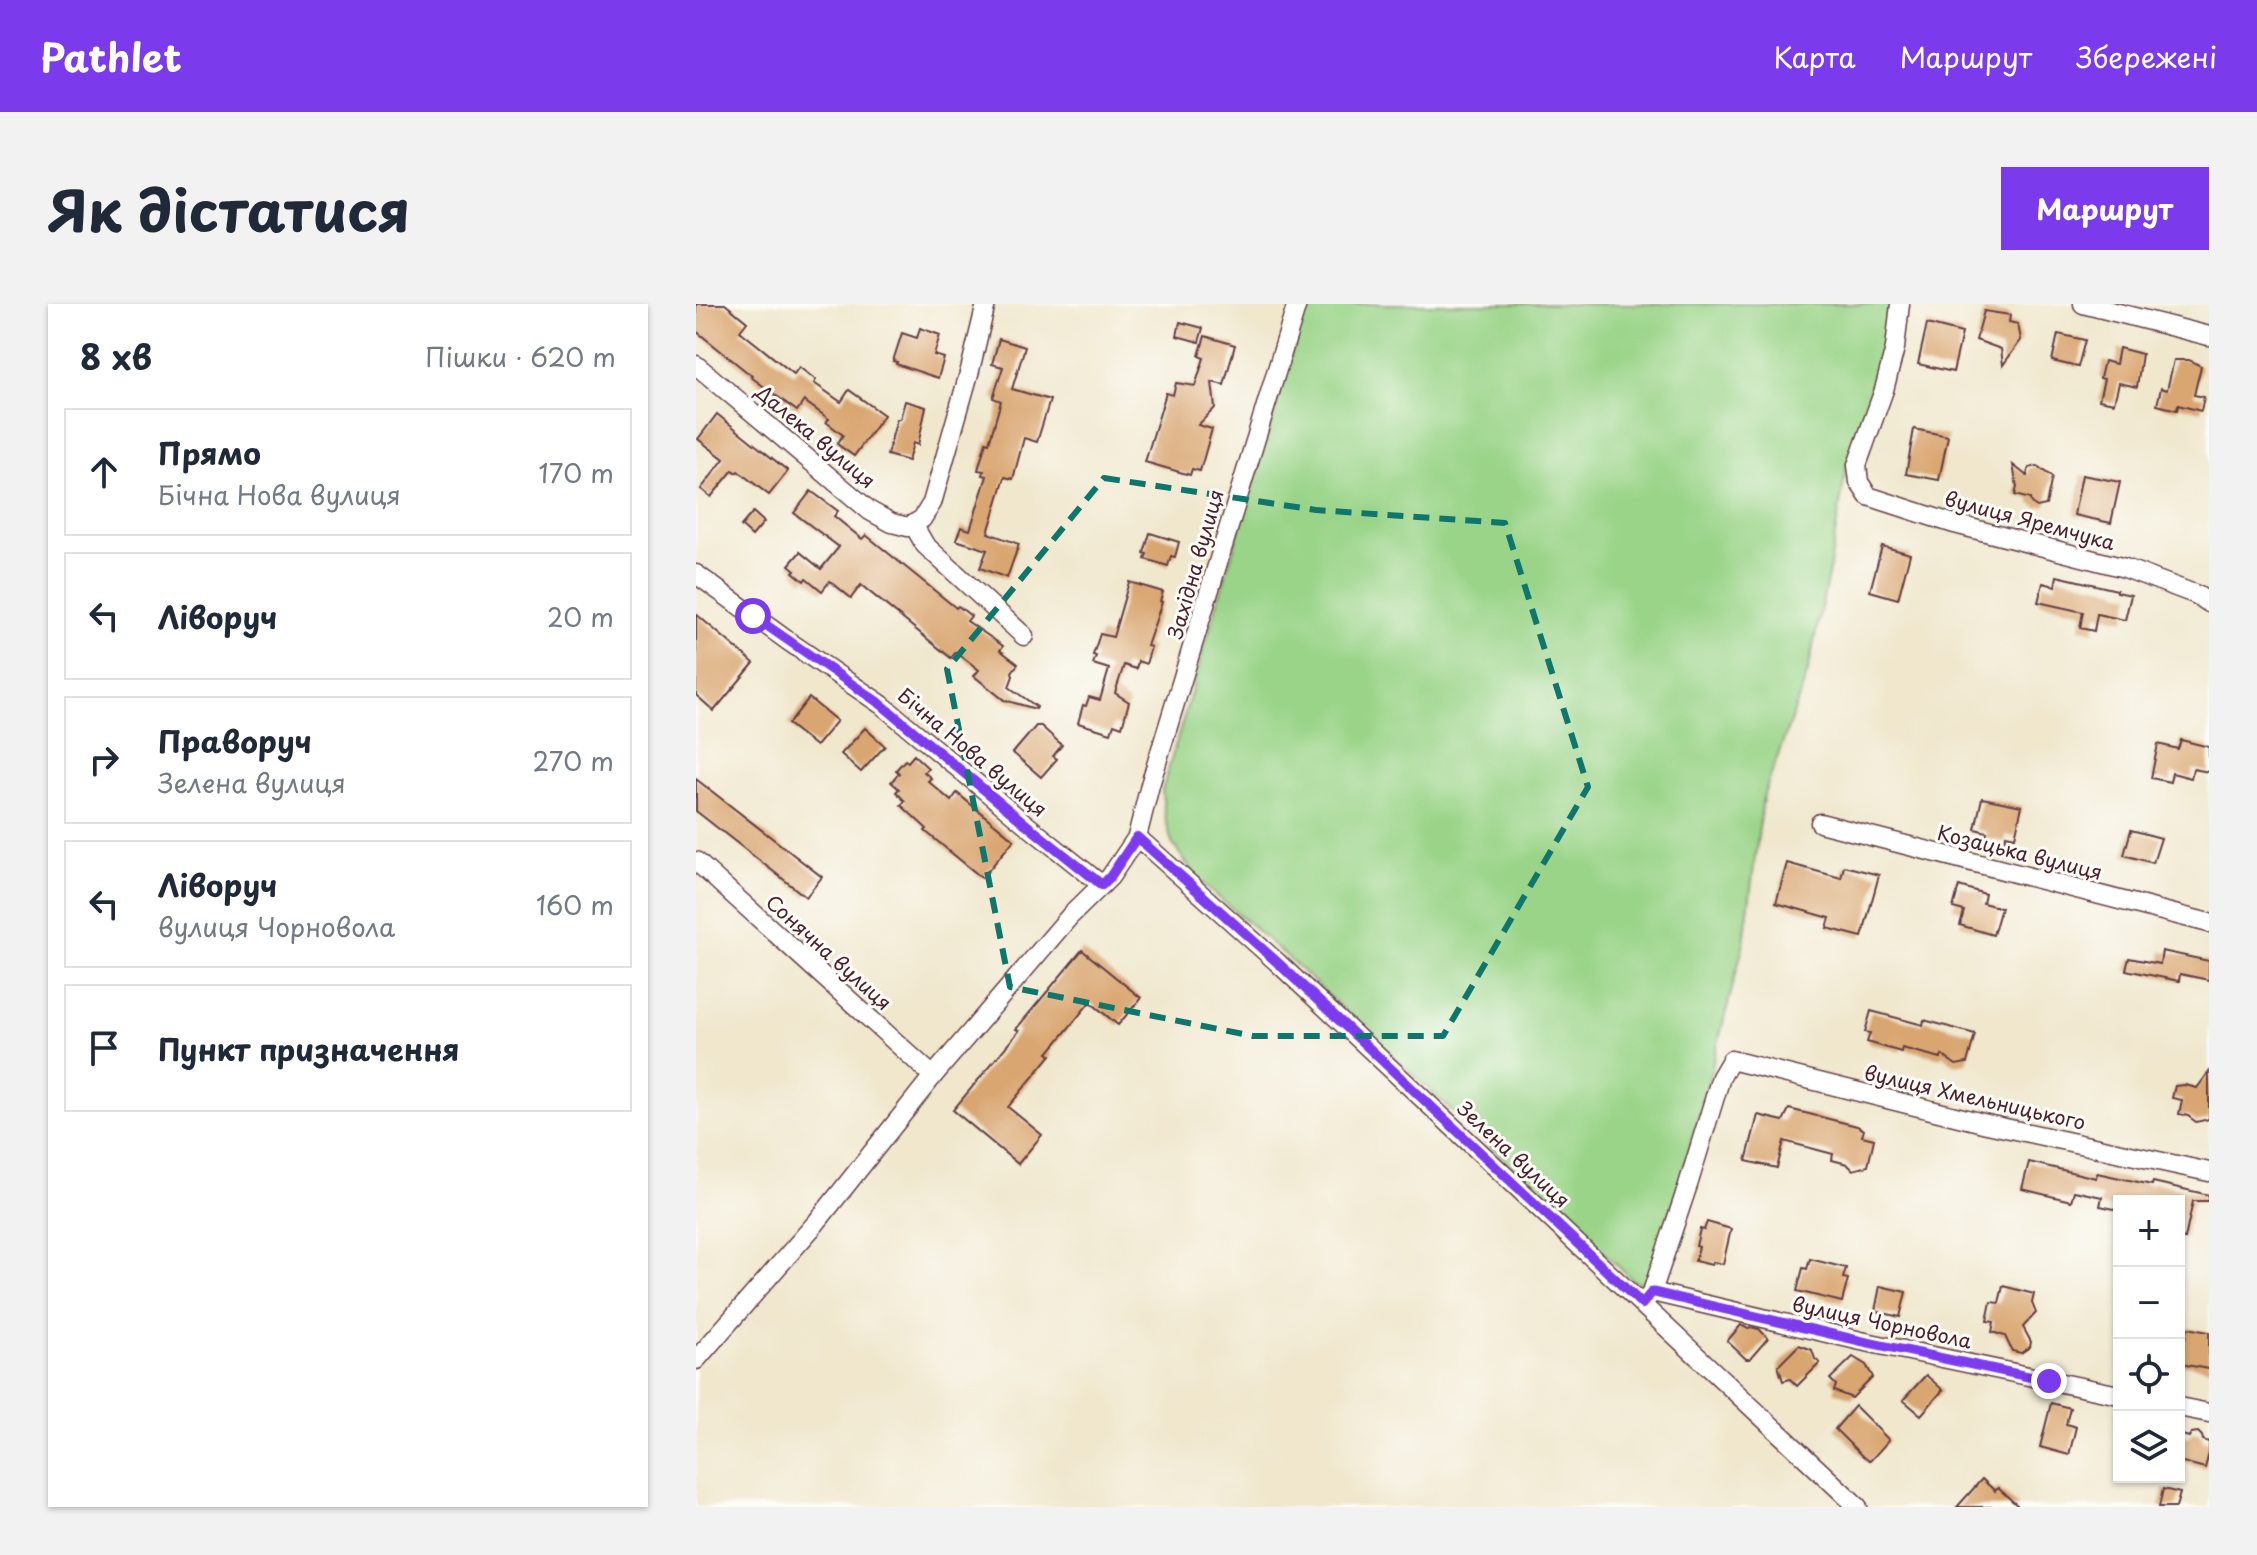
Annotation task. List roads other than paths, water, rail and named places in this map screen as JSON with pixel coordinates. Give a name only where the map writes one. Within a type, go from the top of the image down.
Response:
[{"type":"street","points":[[986,304],[932,503],[922,519],[913,524],[925,545],[1024,636]]},
{"type":"street","name":"Західна вулиця","points":[[696,1360],[816,1223],[933,1076],[1070,916],[1110,877],[1137,837],[1150,785],[1297,304]]},
{"type":"street","name":"вулиця Яремчука","points":[[1900,304],[1895,348],[1884,390],[1857,465],[1859,482],[1868,496],[1951,523],[2125,568],[2197,595],[2209,603]]},
{"type":"street","points":[[2083,304],[2209,336]]},
{"type":"street","name":"Далека вулиця","points":[[696,365],[870,511],[892,523],[908,527],[913,524]]},
{"type":"street","name":"Бічна Нова вулиця","points":[[696,574],[882,705],[1102,885]]},
{"type":"street","name":"Козацька вулиця","points":[[1820,823],[2209,923]]},
{"type":"street","name":"Зелена вулиця","points":[[1137,837],[1647,1298],[1858,1507]]},
{"type":"street","name":"Сонячна вулиця","points":[[696,861],[933,1076]]},
{"type":"street","name":"вулиця Хмельницького","points":[[1647,1298],[1688,1185],[1721,1077],[1731,1060],[1987,1124],[2209,1172]]},
{"type":"street","name":"вулиця Чорновола","points":[[1647,1298],[2113,1394]]},
{"type":"street","points":[[2185,1408],[2209,1413]]}]
